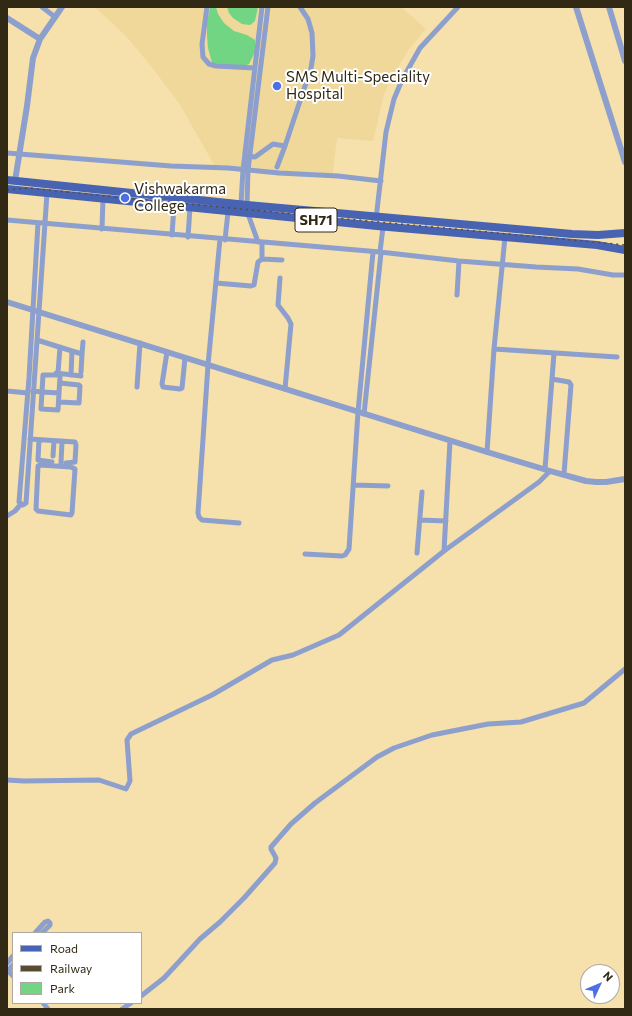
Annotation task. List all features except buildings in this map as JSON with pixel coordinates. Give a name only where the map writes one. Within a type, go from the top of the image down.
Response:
[{"type":"main road","name":"SH71","points":[[11,181],[572,234],[598,235],[625,233]]},
{"type":"main road","name":"SH71","points":[[7,189],[248,214],[597,245],[625,250]]},
{"type":"street","points":[[42,7],[55,17]]},
{"type":"street","points":[[11,181],[19,154],[33,58],[40,39],[62,7]]},
{"type":"street","points":[[207,7],[202,44],[203,58],[209,64],[216,66],[255,68]]},
{"type":"street","points":[[247,156],[262,7]]},
{"type":"street","points":[[244,204],[245,170],[266,30],[268,7]]},
{"type":"street","points":[[277,167],[311,68],[312,33],[308,18],[300,7]]},
{"type":"street","points":[[305,554],[338,557],[342,556],[349,549],[361,413],[380,253],[380,226],[376,216],[386,132],[394,99],[402,80],[420,48],[458,7]]},
{"type":"street","points":[[576,7],[625,162]]},
{"type":"street","points":[[609,7],[625,62]]},
{"type":"street","points":[[7,18],[40,39]]},
{"type":"street","points":[[259,29],[266,30]]},
{"type":"street","points":[[247,156],[255,157],[273,144],[284,146]]},
{"type":"street","points":[[7,153],[171,166],[338,176],[381,181]]},
{"type":"street","points":[[21,504],[47,193]]},
{"type":"street","points":[[102,229],[103,199]]},
{"type":"street","points":[[172,235],[174,206]]},
{"type":"street","points":[[188,236],[190,208]]},
{"type":"street","points":[[228,212],[216,283],[208,365],[198,517],[202,520],[239,523]]},
{"type":"street","points":[[248,214],[260,242],[262,259]]},
{"type":"street","points":[[7,220],[373,252],[502,265],[578,269],[613,275],[625,275]]},
{"type":"street","points":[[7,516],[15,511],[21,504],[25,505],[26,503],[30,439],[30,392],[37,340],[36,311],[38,223]]},
{"type":"street","points":[[487,452],[494,349],[505,237]]},
{"type":"street","points":[[361,413],[373,252]]},
{"type":"street","points":[[216,283],[254,285],[258,262],[262,259],[282,260]]},
{"type":"street","points":[[457,295],[459,261]]},
{"type":"street","points":[[280,278],[278,305],[291,324],[285,389]]},
{"type":"street","points":[[7,302],[450,441],[586,481],[601,483],[625,480]]},
{"type":"street","points":[[37,340],[82,354]]},
{"type":"street","points":[[47,372],[72,375],[81,374],[83,342]]},
{"type":"street","points":[[137,387],[140,343]]},
{"type":"street","points":[[58,373],[60,347]]},
{"type":"street","points":[[494,349],[617,358]]},
{"type":"street","points":[[72,352],[72,375]]},
{"type":"street","points":[[166,352],[162,384],[163,387],[182,388],[185,358]]},
{"type":"street","points":[[7,780],[99,780],[126,789],[130,781],[127,740],[131,734],[212,695],[270,661],[294,655],[339,635],[444,551],[539,482],[548,470],[554,353]]},
{"type":"street","points":[[44,374],[58,375],[60,377],[57,411],[41,409],[42,392],[44,374]]},
{"type":"street","points":[[552,379],[569,382],[571,385],[564,474]]},
{"type":"street","points":[[58,402],[78,403],[80,394],[79,385],[60,384]]},
{"type":"street","points":[[7,391],[59,393]]},
{"type":"street","points":[[30,439],[74,442],[76,445],[75,463],[40,461],[38,459],[39,440]]},
{"type":"street","points":[[53,456],[54,441]]},
{"type":"street","points":[[61,463],[62,441]]},
{"type":"street","points":[[444,551],[450,441]]},
{"type":"street","points":[[29,455],[38,456]]},
{"type":"street","points":[[39,465],[73,467],[76,471],[72,513],[67,515],[37,510],[37,488],[39,465]]},
{"type":"street","points":[[354,485],[388,486]]},
{"type":"street","points":[[27,488],[37,488]]},
{"type":"street","points":[[418,554],[422,492]]},
{"type":"street","points":[[420,520],[446,521]]},
{"type":"street","points":[[142,995],[164,978],[200,939],[244,898],[275,863],[276,858],[271,847],[291,824],[315,803],[377,756],[394,748],[432,735],[488,724],[521,722],[584,703],[625,669]]},
{"type":"street","points":[[36,932],[45,922],[48,921],[50,925],[43,932]]},
{"type":"shaded area","name":"SMS Multi-Speciality Hospital","points":[[95,7],[401,7],[426,29],[409,49],[392,77],[384,94],[373,141],[337,138],[332,178],[216,168],[179,103],[126,36]]},
{"type":"green space","points":[[210,7],[216,7],[218,14],[224,23],[234,31],[247,35],[255,40],[255,52],[249,64],[242,67],[212,63],[208,48],[207,36],[207,23]]},
{"type":"green space","points":[[227,7],[258,7],[255,21],[250,25],[242,24],[233,18]]},
{"type":"railway","points":[[7,190],[29,188],[625,245]]},
{"type":"place","name":"SMS Multi-Speciality Hospital","points":[[277,86]]},
{"type":"place","name":"Vishwakarma College","points":[[125,198]]}]
